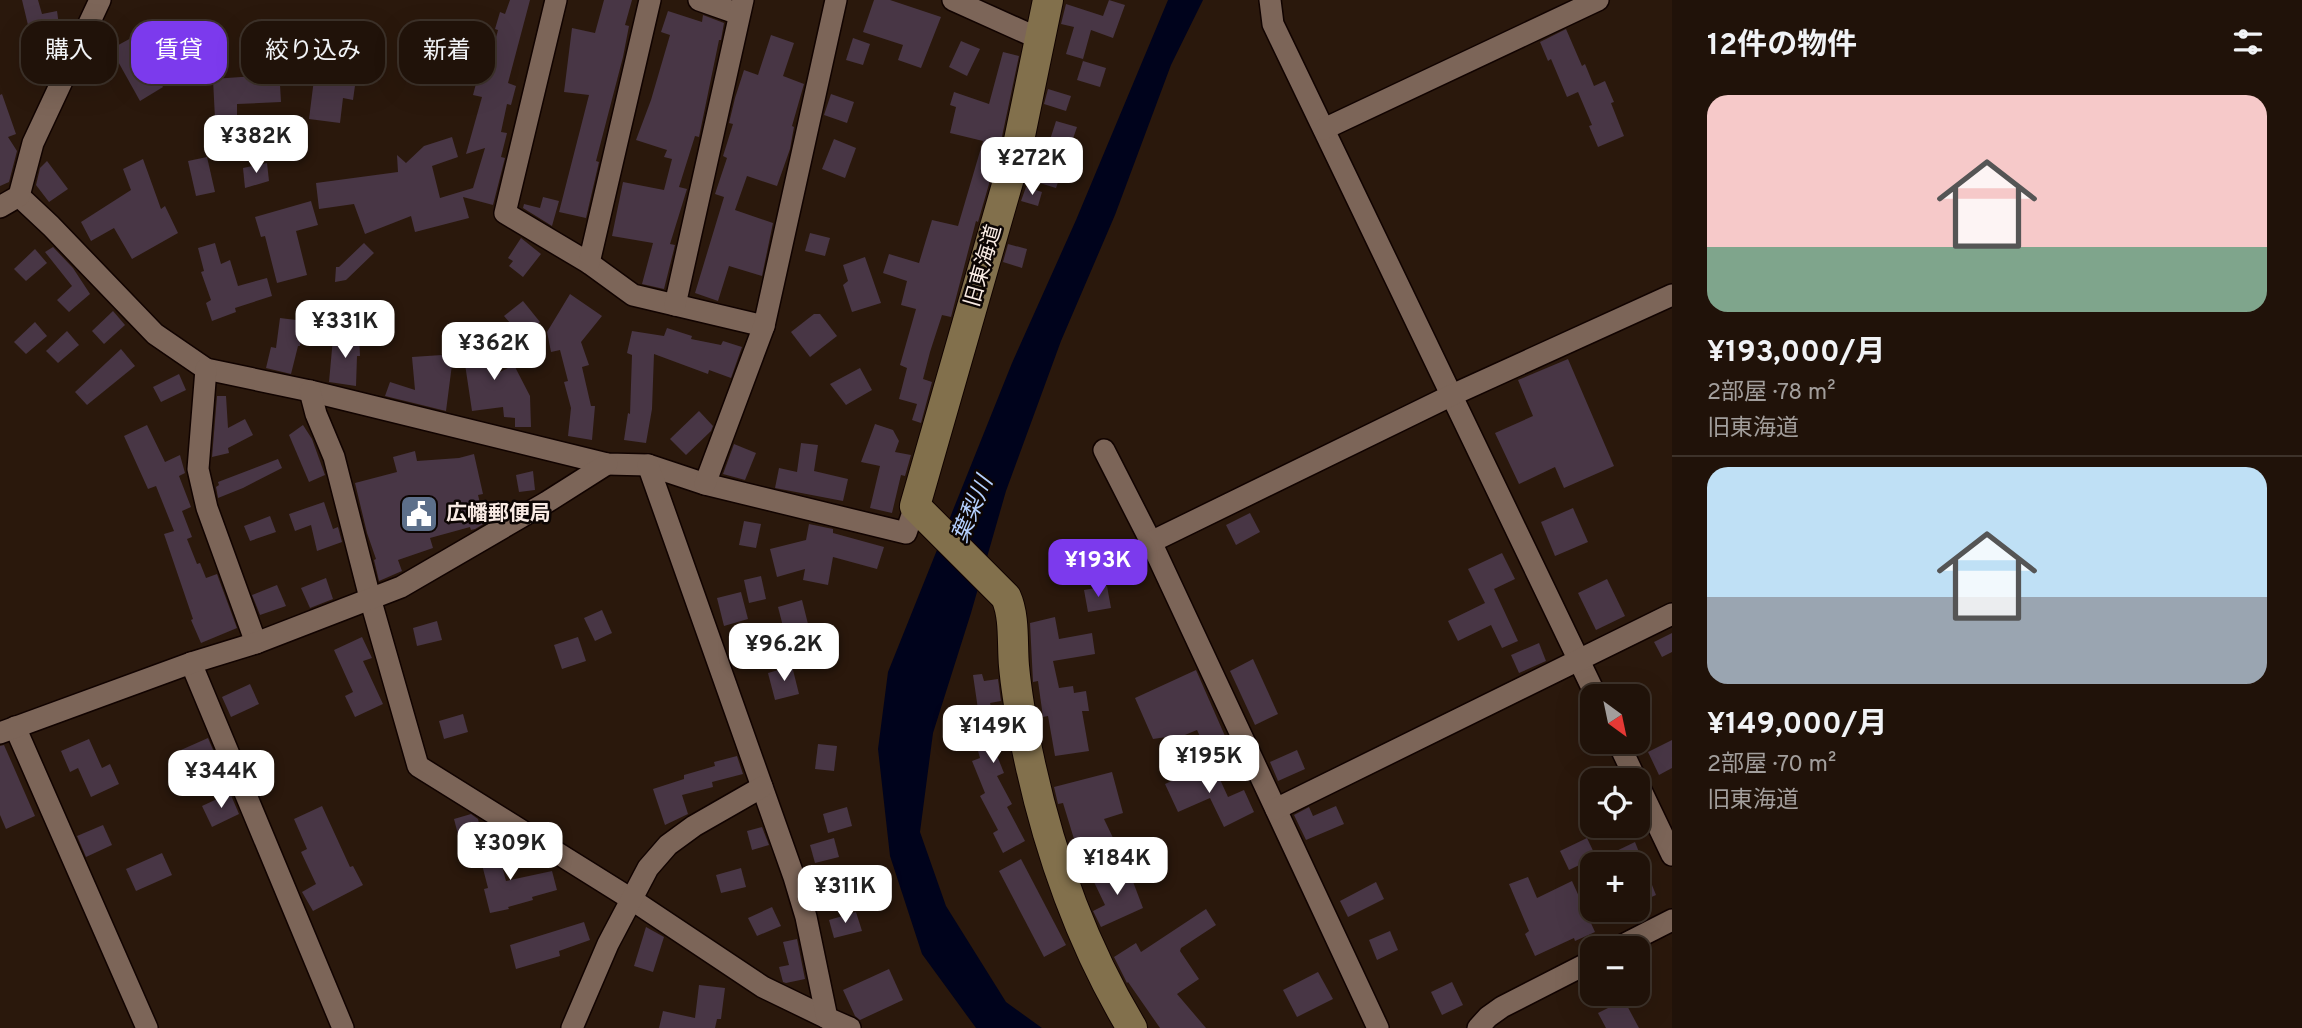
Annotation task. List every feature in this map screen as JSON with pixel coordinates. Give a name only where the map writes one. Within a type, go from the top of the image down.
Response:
[{"type":"main road","name":"旧東海道","points":[[924,514],[1017,150],[1048,0]]},
{"type":"main road","points":[[924,514],[1006,597],[1011,607],[1015,671],[1024,733],[1041,811],[1062,883],[1090,948],[1132,1028]]},
{"type":"street","points":[[0,207],[19,196],[33,143],[100,0]]},
{"type":"street","points":[[556,0],[505,213],[589,263],[633,295],[764,326]]},
{"type":"street","points":[[589,263],[650,0]]},
{"type":"street","points":[[675,305],[741,7],[699,0]]},
{"type":"street","points":[[705,484],[764,326],[836,0]]},
{"type":"street","points":[[953,0],[1041,39]]},
{"type":"street","points":[[1270,0],[1273,24],[1590,684]]},
{"type":"street","points":[[1324,128],[1598,0]]},
{"type":"street","points":[[19,196],[155,334],[206,369],[310,391],[607,464],[648,464],[705,484],[906,533],[924,514]]},
{"type":"street","points":[[1151,542],[1450,396],[1672,295]]},
{"type":"street","points":[[206,369],[198,469],[207,508],[256,643]]},
{"type":"street","points":[[310,391],[316,414],[334,457],[370,598],[418,766],[631,899],[763,987],[850,1028]]},
{"type":"street","points":[[1104,450],[1151,542],[1378,1028]]},
{"type":"street","points":[[147,1028],[8,730],[191,663],[256,643],[401,587],[607,464]]},
{"type":"street","points":[[648,464],[782,842],[806,917],[827,1018]]},
{"type":"street","points":[[1276,809],[1672,614]]},
{"type":"street","points":[[191,663],[343,1028]]},
{"type":"street","points":[[572,1028],[608,943],[648,868],[668,845],[694,825],[762,787]]},
{"type":"street","points":[[1650,809],[1672,855]]},
{"type":"street","points":[[1641,936],[1672,920]]},
{"type":"street","points":[[1478,1028],[1502,1007],[1580,967]]},
{"type":"water","name":"葉梨川","points":[[1168,0],[1203,0],[1171,65],[1115,215],[1061,341],[1006,491],[933,733],[920,832],[946,906],[1006,1002],[1042,1028],[976,1028],[922,954],[890,856],[878,749],[888,672],[1012,363],[1076,220]]},
{"type":"building","points":[[22,0],[38,0],[42,14],[57,11],[58,21],[27,21]]},
{"type":"building","points":[[510,0],[530,0],[508,83],[516,86],[511,105],[507,104],[501,132],[507,133],[501,157],[505,158],[493,205],[463,197],[469,218],[415,232],[411,216],[365,234],[354,204],[319,209],[316,183],[398,172],[397,155],[406,163],[424,146],[452,137],[458,157],[432,166],[440,198],[473,188],[485,148],[466,154],[482,97],[473,95],[476,84],[495,84],[495,41],[498,30],[495,29],[500,12],[505,14]]},
{"type":"building","points":[[604,0],[632,0],[625,25],[629,26],[623,57],[596,161],[599,162],[586,218],[559,212],[589,95],[564,92],[572,28],[595,33]]},
{"type":"building","points":[[874,0],[890,0],[941,17],[921,68],[898,60],[903,45],[863,32]]},
{"type":"building","points":[[1109,0],[1125,5],[1113,38],[1091,30],[1083,59],[1066,54],[1074,27],[1061,24],[1066,4],[1103,16]]},
{"type":"building","points":[[668,11],[702,22],[703,15],[724,23],[699,137],[695,136],[679,187],[687,189],[670,244],[675,245],[664,289],[642,284],[653,243],[612,236],[623,182],[664,190],[672,159],[664,157],[667,150],[636,140],[670,35],[661,32]]},
{"type":"building","points":[[1566,29],[1594,86],[1605,81],[1624,136],[1598,147],[1578,92],[1567,97],[1551,59],[1548,61],[1540,42]]},
{"type":"building","points":[[771,35],[794,43],[783,76],[804,84],[792,126],[790,149],[777,186],[747,176],[735,210],[773,223],[762,276],[729,266],[718,301],[695,293],[724,197],[715,194],[727,158],[723,156],[733,124],[729,123],[735,98],[744,70],[758,75]]},
{"type":"building","points":[[131,38],[131,84],[161,84],[163,87],[140,101],[117,60],[117,46]]},
{"type":"building","points":[[853,38],[870,44],[863,65],[846,60]]},
{"type":"building","points":[[961,41],[980,49],[967,76],[949,67]]},
{"type":"building","points":[[1003,52],[1019,56],[1000,146],[978,222],[976,221],[951,317],[942,315],[930,352],[923,379],[932,382],[921,423],[912,420],[917,404],[899,399],[907,368],[900,365],[916,309],[901,305],[907,281],[883,273],[889,254],[919,263],[932,220],[958,226],[983,141],[950,133],[956,107],[950,105],[954,92],[989,104]]},
{"type":"building","points":[[1083,61],[1106,68],[1100,87],[1077,80]]},
{"type":"building","points":[[241,77],[241,84],[280,84],[281,102],[237,104],[237,117],[215,119],[213,84],[227,84],[227,78]]},
{"type":"building","points":[[313,84],[355,84],[353,100],[343,98],[340,123],[309,119]]},
{"type":"building","points":[[1048,89],[1071,96],[1066,111],[1044,104]]},
{"type":"building","points":[[2,94],[16,134],[8,137],[17,151],[9,182],[0,186],[0,95]]},
{"type":"building","points":[[831,94],[854,102],[847,123],[824,115]]},
{"type":"building","points":[[1056,121],[1077,127],[1056,188],[1033,181],[1037,167],[1041,168]]},
{"type":"building","points":[[834,139],[856,148],[845,178],[822,169]]},
{"type":"building","points":[[272,140],[295,140],[294,158],[272,157]]},
{"type":"building","points":[[207,157],[215,192],[196,196],[188,161]]},
{"type":"building","points":[[143,159],[161,209],[165,206],[178,233],[132,259],[114,228],[91,241],[81,222],[131,190],[123,169]]},
{"type":"building","points":[[47,161],[68,189],[49,202],[36,185],[40,168]]},
{"type":"building","points":[[267,163],[269,181],[245,188],[243,168]]},
{"type":"building","points":[[1026,187],[1042,192],[1038,206],[1021,201]]},
{"type":"building","points":[[543,197],[559,201],[552,226],[523,208],[524,204],[540,208]]},
{"type":"building","points":[[311,201],[318,225],[296,231],[307,275],[277,283],[265,236],[261,237],[255,217]]},
{"type":"building","points":[[810,233],[830,238],[825,256],[805,251]]},
{"type":"building","points":[[521,238],[541,254],[523,277],[509,266],[513,261],[508,258]]},
{"type":"building","points":[[215,243],[221,264],[230,260],[238,286],[267,278],[272,296],[235,308],[236,312],[212,321],[206,303],[211,300],[201,272],[204,271],[198,248]]},
{"type":"building","points":[[364,243],[374,253],[346,280],[335,282],[336,267]]},
{"type":"building","points":[[1008,244],[1027,249],[1022,268],[1003,262]]},
{"type":"building","points":[[53,247],[73,268],[90,294],[69,312],[57,300],[72,286],[45,252]]},
{"type":"building","points":[[35,249],[47,263],[26,281],[14,269]]},
{"type":"building","points":[[865,257],[881,303],[852,312],[843,285],[848,281],[843,265]]},
{"type":"building","points":[[570,294],[602,316],[581,342],[589,365],[582,367],[591,406],[595,406],[592,440],[568,436],[571,408],[564,382],[568,381],[560,350],[551,352],[547,332]]},
{"type":"building","points":[[523,301],[540,322],[522,337],[504,316]]},
{"type":"building","points":[[113,311],[125,325],[104,344],[92,331]]},
{"type":"building","points":[[814,314],[820,314],[837,336],[810,357],[791,332]]},
{"type":"building","points":[[280,318],[304,321],[291,374],[266,368],[271,347],[276,348]]},
{"type":"building","points":[[35,322],[47,336],[26,354],[14,342]]},
{"type":"building","points":[[480,324],[496,374],[514,365],[530,396],[531,427],[515,427],[515,418],[504,417],[503,407],[472,411],[462,332]]},
{"type":"building","points":[[667,328],[692,336],[691,339],[721,345],[723,341],[742,347],[731,378],[709,370],[708,374],[654,354],[652,409],[646,443],[624,440],[628,413],[630,414],[632,355],[627,353],[632,331],[664,336]]},
{"type":"building","points":[[67,331],[79,345],[58,363],[46,351]]},
{"type":"building","points":[[359,334],[360,356],[357,356],[356,386],[329,382],[333,338]]},
{"type":"building","points":[[121,349],[135,366],[87,405],[75,392]]},
{"type":"building","points":[[454,349],[446,411],[385,396],[390,382],[415,390],[412,357],[442,355]]},
{"type":"building","points":[[1568,359],[1614,466],[1564,488],[1555,467],[1519,484],[1495,433],[1533,416],[1518,380]]},
{"type":"building","points":[[860,368],[872,390],[846,405],[830,384]]},
{"type":"building","points":[[179,374],[186,390],[161,402],[153,387]]},
{"type":"building","points":[[217,396],[226,396],[228,428],[245,419],[253,435],[228,448],[229,453],[212,457]]},
{"type":"building","points":[[699,411],[713,426],[686,455],[670,439]]},
{"type":"building","points":[[875,424],[893,430],[899,441],[895,452],[911,455],[905,476],[901,475],[892,513],[870,508],[880,466],[861,462]]},
{"type":"building","points":[[147,425],[165,462],[180,455],[185,473],[179,476],[191,507],[182,511],[192,537],[187,539],[206,578],[217,574],[237,628],[201,643],[164,534],[174,531],[156,486],[148,489],[124,436]]},
{"type":"building","points":[[303,425],[312,439],[325,475],[309,482],[289,435]]},
{"type":"building","points":[[801,443],[818,445],[814,471],[848,479],[843,501],[775,488],[779,468],[797,472]]},
{"type":"building","points":[[734,444],[756,453],[745,480],[723,474]]},
{"type":"building","points":[[415,451],[417,461],[459,458],[474,454],[483,494],[478,495],[485,523],[475,529],[471,530],[470,527],[430,538],[433,548],[398,560],[402,571],[379,581],[374,560],[376,559],[355,483],[397,472],[393,457]]},
{"type":"building","points":[[278,459],[282,468],[218,498],[218,482]]},
{"type":"building","points":[[533,471],[535,490],[519,492],[516,475]]},
{"type":"building","points":[[324,502],[333,529],[338,527],[342,542],[317,551],[311,525],[295,531],[289,514]]},
{"type":"building","points":[[1573,508],[1588,542],[1555,556],[1541,522]]},
{"type":"building","points":[[1250,513],[1260,532],[1236,545],[1226,525]]},
{"type":"building","points":[[270,516],[276,532],[250,541],[244,526]]},
{"type":"building","points":[[744,521],[761,524],[756,548],[739,545]]},
{"type":"building","points":[[809,524],[833,529],[833,533],[884,547],[877,569],[833,557],[828,585],[803,580],[805,569],[777,577],[770,549],[806,540]]},
{"type":"building","points":[[1502,553],[1515,579],[1494,589],[1518,641],[1502,648],[1491,625],[1458,641],[1448,621],[1485,603],[1468,569]]},
{"type":"building","points":[[761,576],[766,599],[749,603],[744,580]]},
{"type":"building","points":[[326,578],[333,599],[310,608],[301,588]]},
{"type":"building","points":[[1607,579],[1625,616],[1596,630],[1578,593]]},
{"type":"building","points":[[277,585],[286,606],[260,615],[252,595]]},
{"type":"building","points":[[1107,586],[1111,608],[1088,612],[1084,590]]},
{"type":"building","points":[[741,592],[748,619],[724,626],[717,598]]},
{"type":"building","points":[[802,600],[809,628],[785,634],[778,607]]},
{"type":"building","points":[[602,610],[612,633],[595,641],[584,618]]},
{"type":"building","points":[[1055,617],[1059,639],[1092,633],[1095,654],[1053,661],[1059,688],[1073,686],[1074,693],[1086,691],[1089,711],[1082,711],[1089,751],[1055,756],[1048,716],[1043,717],[1038,681],[1033,682],[1030,623]]},
{"type":"building","points":[[437,621],[442,640],[417,646],[413,628]]},
{"type":"building","points":[[1672,633],[1672,652],[1662,657],[1654,642]]},
{"type":"building","points":[[362,637],[372,658],[363,661],[383,704],[355,717],[345,696],[353,692],[334,650]]},
{"type":"building","points":[[578,637],[586,661],[562,669],[554,645]]},
{"type":"building","points":[[772,638],[776,654],[752,659],[749,642]]},
{"type":"building","points":[[1539,643],[1546,661],[1519,673],[1511,655]]},
{"type":"building","points":[[1253,659],[1278,714],[1255,725],[1230,671]]},
{"type":"building","points":[[792,666],[799,694],[775,700],[768,673]]},
{"type":"building","points":[[1196,670],[1225,736],[1204,745],[1197,730],[1180,737],[1153,739],[1135,698]]},
{"type":"building","points":[[982,674],[984,681],[998,679],[1001,701],[990,703],[1001,741],[992,743],[1004,773],[997,776],[1012,804],[1007,807],[1025,841],[1003,853],[993,833],[998,830],[980,796],[985,793],[972,761],[980,758],[971,726],[980,723],[973,675]]},
{"type":"building","points":[[250,684],[259,704],[231,717],[222,697]]},
{"type":"building","points":[[463,714],[468,732],[444,739],[439,721]]},
{"type":"building","points":[[208,738],[217,759],[190,770],[181,750]]},
{"type":"building","points":[[89,739],[102,768],[110,764],[119,784],[91,797],[78,768],[70,772],[61,751]]},
{"type":"building","points":[[1672,740],[1672,768],[1659,775],[1650,751]]},
{"type":"building","points":[[818,744],[837,746],[834,771],[815,769]]},
{"type":"building","points":[[4,745],[35,816],[6,829],[0,815],[0,746]]},
{"type":"building","points":[[1297,750],[1305,769],[1278,781],[1270,762]]},
{"type":"building","points":[[737,756],[743,774],[712,782],[713,787],[682,795],[688,814],[665,825],[653,789],[684,779],[684,775],[715,766],[714,762]]},
{"type":"building","points":[[1212,762],[1228,797],[1244,790],[1254,812],[1224,827],[1210,798],[1178,812],[1165,784]]},
{"type":"building","points":[[1112,772],[1123,813],[1104,819],[1115,842],[1075,860],[1069,841],[1074,839],[1063,803],[1058,804],[1054,787]]},
{"type":"building","points":[[230,793],[239,814],[212,827],[202,806]]},
{"type":"building","points":[[322,806],[350,867],[353,866],[363,885],[313,911],[302,892],[316,884],[301,852],[307,849],[294,819]]},
{"type":"building","points":[[1336,806],[1344,824],[1306,840],[1294,815],[1309,807],[1313,816]]},
{"type":"building","points":[[847,807],[852,826],[828,833],[823,814]]},
{"type":"building","points":[[471,814],[478,819],[482,836],[460,842],[454,819]]},
{"type":"building","points":[[103,825],[112,845],[86,857],[77,836]]},
{"type":"building","points":[[762,827],[769,845],[752,850],[747,831]]},
{"type":"building","points":[[834,838],[839,857],[815,863],[810,845]]},
{"type":"building","points":[[1587,838],[1594,852],[1580,852],[1580,865],[1569,870],[1560,851]]},
{"type":"building","points":[[495,840],[506,881],[552,871],[557,890],[532,897],[533,900],[508,907],[509,909],[490,913],[484,889],[488,888],[477,845]]},
{"type":"building","points":[[1635,842],[1639,852],[1614,852]]},
{"type":"building","points":[[162,853],[172,875],[136,891],[126,869]]},
{"type":"building","points":[[1021,859],[1066,945],[1044,957],[999,871]]},
{"type":"building","points":[[1127,866],[1143,908],[1101,927],[1093,911],[1105,905],[1094,882]]},
{"type":"building","points":[[741,868],[746,887],[721,893],[716,875]]},
{"type":"building","points":[[1528,877],[1537,898],[1572,881],[1580,899],[1580,922],[1590,922],[1595,932],[1580,936],[1575,941],[1574,938],[1535,956],[1525,934],[1529,931],[1509,884]]},
{"type":"building","points":[[1650,880],[1656,895],[1650,898]]},
{"type":"building","points":[[1376,882],[1384,899],[1348,917],[1340,901]]},
{"type":"building","points":[[772,907],[781,926],[757,936],[748,918]]},
{"type":"building","points":[[1206,909],[1216,925],[1180,951],[1199,979],[1177,994],[1206,1028],[1160,1028],[1127,983],[1114,957],[1136,943],[1141,952]]},
{"type":"building","points":[[856,912],[862,931],[834,938],[829,920]]},
{"type":"building","points":[[584,922],[590,940],[559,951],[560,956],[516,969],[510,945]]},
{"type":"building","points":[[646,927],[664,937],[653,972],[634,966]]},
{"type":"building","points":[[1390,931],[1398,950],[1377,960],[1369,940]]},
{"type":"building","points":[[797,939],[805,979],[786,983],[783,982],[779,967],[789,965],[783,942]]},
{"type":"building","points":[[889,969],[903,1000],[860,1020],[855,1016],[843,990]]},
{"type":"building","points":[[1318,972],[1333,999],[1297,1017],[1283,990]]},
{"type":"building","points":[[1452,982],[1463,1005],[1442,1015],[1431,992]]},
{"type":"building","points":[[699,985],[725,988],[721,1019],[717,1019],[715,1028],[659,1028],[663,1011],[695,1018]]},
{"type":"building","points":[[1612,1006],[1627,1006],[1639,1028],[1606,1028],[1598,1013]]},
{"type":"place","name":"広幡郵便局","points":[[419,514]]}]
